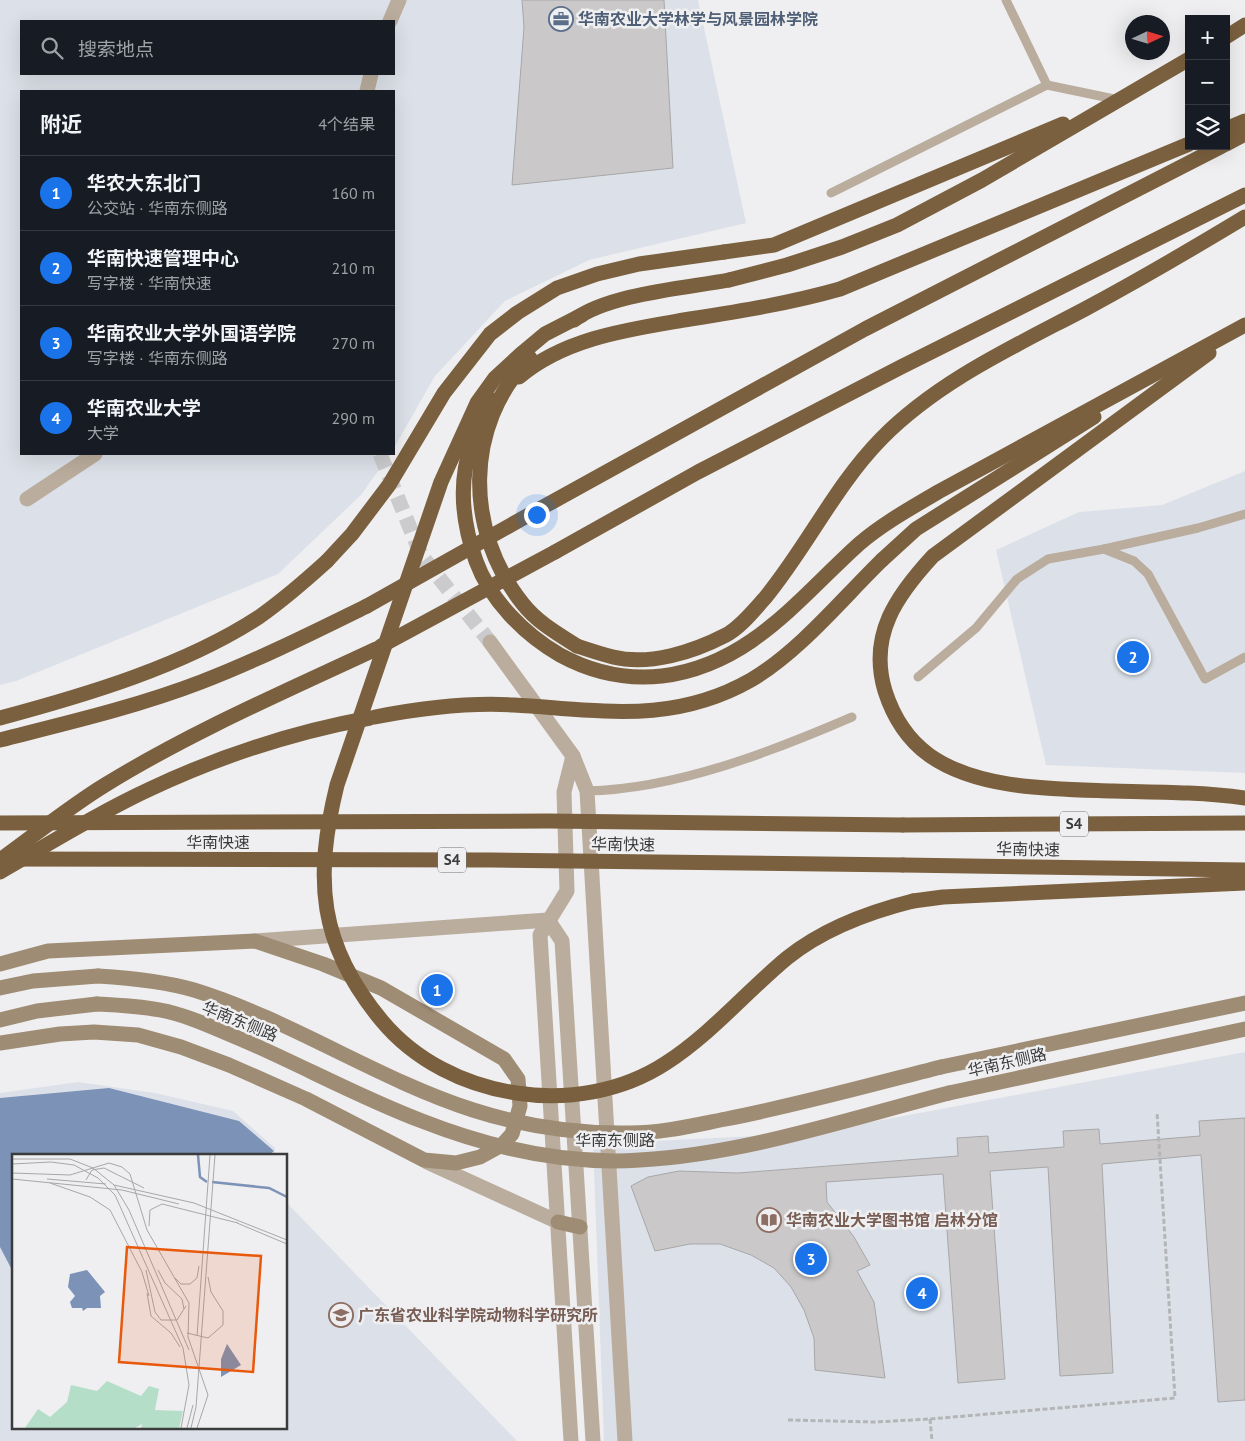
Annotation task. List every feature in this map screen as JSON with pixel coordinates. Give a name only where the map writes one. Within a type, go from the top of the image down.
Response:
[{"type":"highway","points":[[1230,34],[1245,25]]},
{"type":"highway","points":[[1230,44],[1245,37]]},
{"type":"highway","points":[[1187,60],[982,180],[897,225],[833,250],[729,280],[618,300],[582,314],[545,334],[495,378],[477,403],[441,482],[337,785],[327,826],[323,864],[325,902],[334,940],[348,973],[365,1001],[390,1030],[418,1054],[445,1070],[482,1087],[521,1094],[556,1096],[595,1091],[628,1081],[664,1064],[698,1040],[789,956],[822,935],[884,908],[913,901],[943,897],[1245,883]]},
{"type":"highway","points":[[0,718],[111,685],[187,654],[258,618],[292,593],[327,561],[352,534],[383,493],[444,393],[490,334],[517,313],[557,288],[597,274],[648,262],[774,245],[1120,100],[1185,67]]},
{"type":"highway","points":[[1230,127],[1245,121]]},
{"type":"highway","points":[[1230,142],[1245,134]]},
{"type":"highway","points":[[1185,146],[840,289],[806,299],[631,329],[566,349],[534,365],[504,390],[484,416],[476,434],[469,451],[462,491],[465,528],[477,563],[494,595],[520,626],[547,648],[579,666],[615,677],[648,677],[679,674],[708,665],[735,652],[760,636],[820,584],[860,543],[938,492],[1245,326]]},
{"type":"highway","points":[[0,740],[101,714],[199,683],[304,637],[366,606],[865,329],[1214,150]]},
{"type":"highway","points":[[0,860],[103,786],[202,730],[376,649],[556,552],[698,472],[892,371],[1245,195]]},
{"type":"highway","points":[[582,314],[545,343],[518,370],[492,414],[482,448],[479,487],[482,518],[489,546],[502,574],[524,606],[543,623],[577,646],[615,658],[655,658],[691,651],[728,634],[754,610],[780,579],[845,482],[882,439],[927,399],[982,364],[1143,278],[1245,217]]},
{"type":"highway","points":[[0,872],[141,793],[222,758],[320,727],[413,709],[456,705],[514,705],[630,713],[694,705],[724,694],[752,679],[778,661],[916,529],[966,496],[1245,326]]},
{"type":"highway","points":[[1245,326],[933,556],[906,585],[891,610],[880,645],[882,679],[891,709],[909,737],[930,756],[962,772],[1002,783],[1045,789],[1209,793],[1245,798]]},
{"type":"highway","name":"华南快速","points":[[0,823],[547,822],[903,825],[1245,823]]},
{"type":"highway","name":"华南快速","points":[[0,860],[492,860],[1245,870]]},
{"type":"street","points":[[390,20],[400,0]]},
{"type":"street","points":[[367,90],[371,75]]},
{"type":"street","points":[[27,499],[93,455]]},
{"type":"street","points":[[490,642],[573,756],[587,791],[625,1441]]},
{"type":"street","points":[[571,1441],[540,935],[567,891],[564,792],[573,756]]},
{"type":"street","points":[[0,964],[48,951],[255,941],[548,920]]},
{"type":"street","points":[[548,920],[562,941],[594,1441]]},
{"type":"street","points":[[255,941],[323,964],[381,988],[504,1059],[518,1079],[520,1106],[512,1134],[502,1145],[480,1157],[456,1163],[424,1160]]},
{"type":"street","name":"华南东侧路","points":[[0,988],[33,981],[98,976],[142,979],[192,990],[241,1007],[387,1075],[474,1110],[544,1126],[587,1132],[631,1134],[698,1125],[818,1098],[941,1067],[1245,1003]]},
{"type":"street","name":"华南东侧路","points":[[0,1020],[37,1011],[98,1004],[162,1010],[208,1025],[422,1121],[507,1148],[550,1156],[599,1160],[638,1160],[689,1156],[797,1132],[949,1093],[1245,1028]]},
{"type":"street","points":[[0,1043],[76,1033],[138,1035],[213,1059],[289,1091],[424,1160],[558,1222],[580,1227]]},
{"type":"lane","points":[[1006,0],[1048,85]]},
{"type":"lane","points":[[831,193],[1048,85],[1120,100]]},
{"type":"lane","points":[[918,677],[976,628],[1018,579],[1048,559],[1104,549],[1198,528],[1245,514]]},
{"type":"lane","points":[[1104,549],[1134,561],[1148,574],[1205,679],[1245,657]]},
{"type":"lane","points":[[587,791],[621,790],[774,751],[852,717]]},
{"type":"path","points":[[788,1420],[874,1422],[930,1419],[1175,1398],[1157,1112]]},
{"type":"path","points":[[930,1419],[932,1441]]},
{"type":"shaded area","points":[[0,0],[698,0],[746,223],[589,260],[505,301],[435,376],[395,446],[395,90],[20,90],[20,455],[389,455],[361,495],[278,574],[16,681],[0,685]]},
{"type":"shaded area","points":[[1245,471],[1245,773],[1046,765],[996,550],[1079,512],[1162,505]]},
{"type":"shaded area","points":[[1245,1052],[1245,1441],[604,1441],[593,1144],[813,1133]]},
{"type":"shaded area","name":"广东省农业科学院动物科学研究所","points":[[78,1082],[155,1093],[233,1111],[275,1148],[274,1154],[12,1154],[12,1428],[288,1428],[288,1204],[517,1441],[0,1441],[0,1093]]},
{"type":"water","points":[[109,1088],[239,1121],[274,1151],[270,1154],[12,1154],[12,1270],[0,1247],[0,1098]]},
{"type":"building","points":[[522,0],[664,0],[673,168],[512,185],[524,27]]},
{"type":"building","points":[[1245,1118],[1245,1400],[1218,1402],[1201,1155],[1102,1164],[1113,1373],[1060,1376],[1048,1167],[990,1171],[1005,1379],[958,1383],[943,1174],[826,1182],[827,1202],[854,1237],[870,1265],[857,1271],[874,1302],[885,1378],[815,1370],[814,1338],[804,1310],[791,1287],[774,1268],[751,1255],[720,1244],[690,1244],[655,1251],[631,1186],[648,1177],[679,1171],[738,1173],[958,1156],[957,1138],[988,1136],[989,1153],[1064,1147],[1063,1131],[1099,1129],[1100,1144],[1200,1136],[1199,1121]]},
{"type":"tunnel","points":[[380,455],[421,555],[490,642]]},
{"type":"place","name":"华南农业大学林学与风景园林学院","points":[[561,19]]},
{"type":"place","name":"华南快速管理中心","points":[[1133,657]]},
{"type":"place","name":"华农大东北门","points":[[437,990]]},
{"type":"place","name":"华南农业大学图书馆 启林分馆","points":[[769,1220]]},
{"type":"place","name":"华南农业大学外国语学院","points":[[811,1259]]},
{"type":"place","name":"华南农业大学","points":[[922,1293]]},
{"type":"place","name":"广东省农业科学院动物科学研究所","points":[[341,1315]]}]
